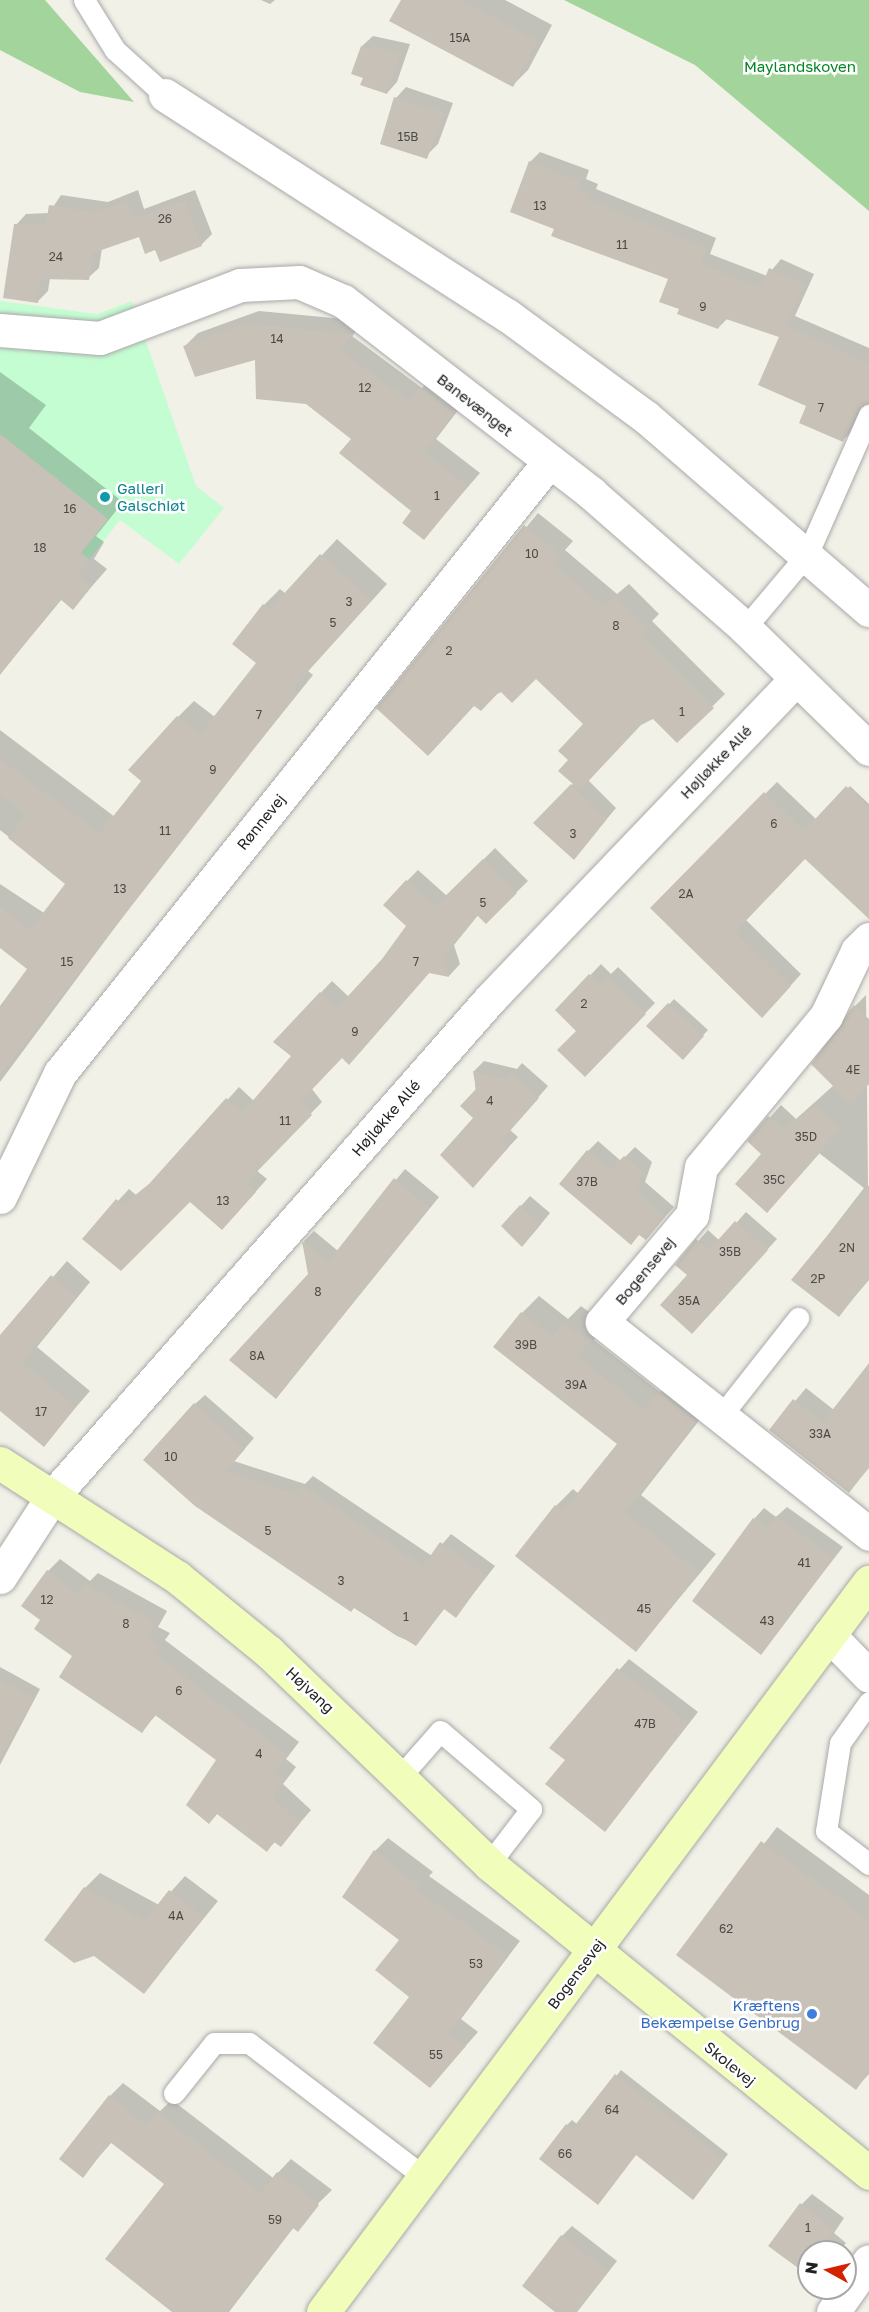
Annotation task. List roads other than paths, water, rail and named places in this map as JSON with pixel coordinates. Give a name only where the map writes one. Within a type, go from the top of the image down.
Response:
[{"type":"street","points":[[165,95],[507,315],[646,417],[808,553],[869,610]]},
{"type":"street","name":"Banevænget","points":[[0,330],[100,338],[240,285],[299,282],[343,301],[548,463],[591,493],[745,628],[869,749]]},
{"type":"street","name":"Rønnevej","points":[[0,1197],[60,1073],[548,463]]},
{"type":"street","name":"Højløkke Allé","points":[[0,1577],[52,1497],[490,999],[796,679]]},
{"type":"street","name":"Bogensevej","points":[[869,939],[857,951],[826,1017],[701,1167],[692,1215],[602,1322],[869,1534]]},
{"type":"street","name":"Højvang","points":[[0,1463],[186,1584],[269,1652],[489,1864],[592,1952]]},
{"type":"street","name":"Bogensevej","points":[[323,2312],[869,1582]]},
{"type":"street","points":[[829,1635],[869,1676]]},
{"type":"street","name":"Skolevej","points":[[592,1952],[869,2173]]},
{"type":"street","points":[[833,2312],[869,2261]]},
{"type":"lane","points":[[84,0],[116,50],[165,95]]},
{"type":"lane","points":[[745,628],[808,553],[869,415]]},
{"type":"lane","points":[[720,1416],[798,1318]]},
{"type":"lane","points":[[869,1702],[840,1743],[826,1831],[869,1864]]},
{"type":"lane","points":[[399,1778],[440,1731],[531,1809],[489,1864]]},
{"type":"lane","points":[[174,2093],[214,2043],[249,2043],[424,2177]]},
{"type":"place","name":"Galleri Galschiøt","points":[[105,497]]},
{"type":"place","name":"Kræftens Bekæmpelse Genbrug","points":[[812,2014]]},
{"type":"park label","name":"Maylandskoven","points":[[800,67]]}]
